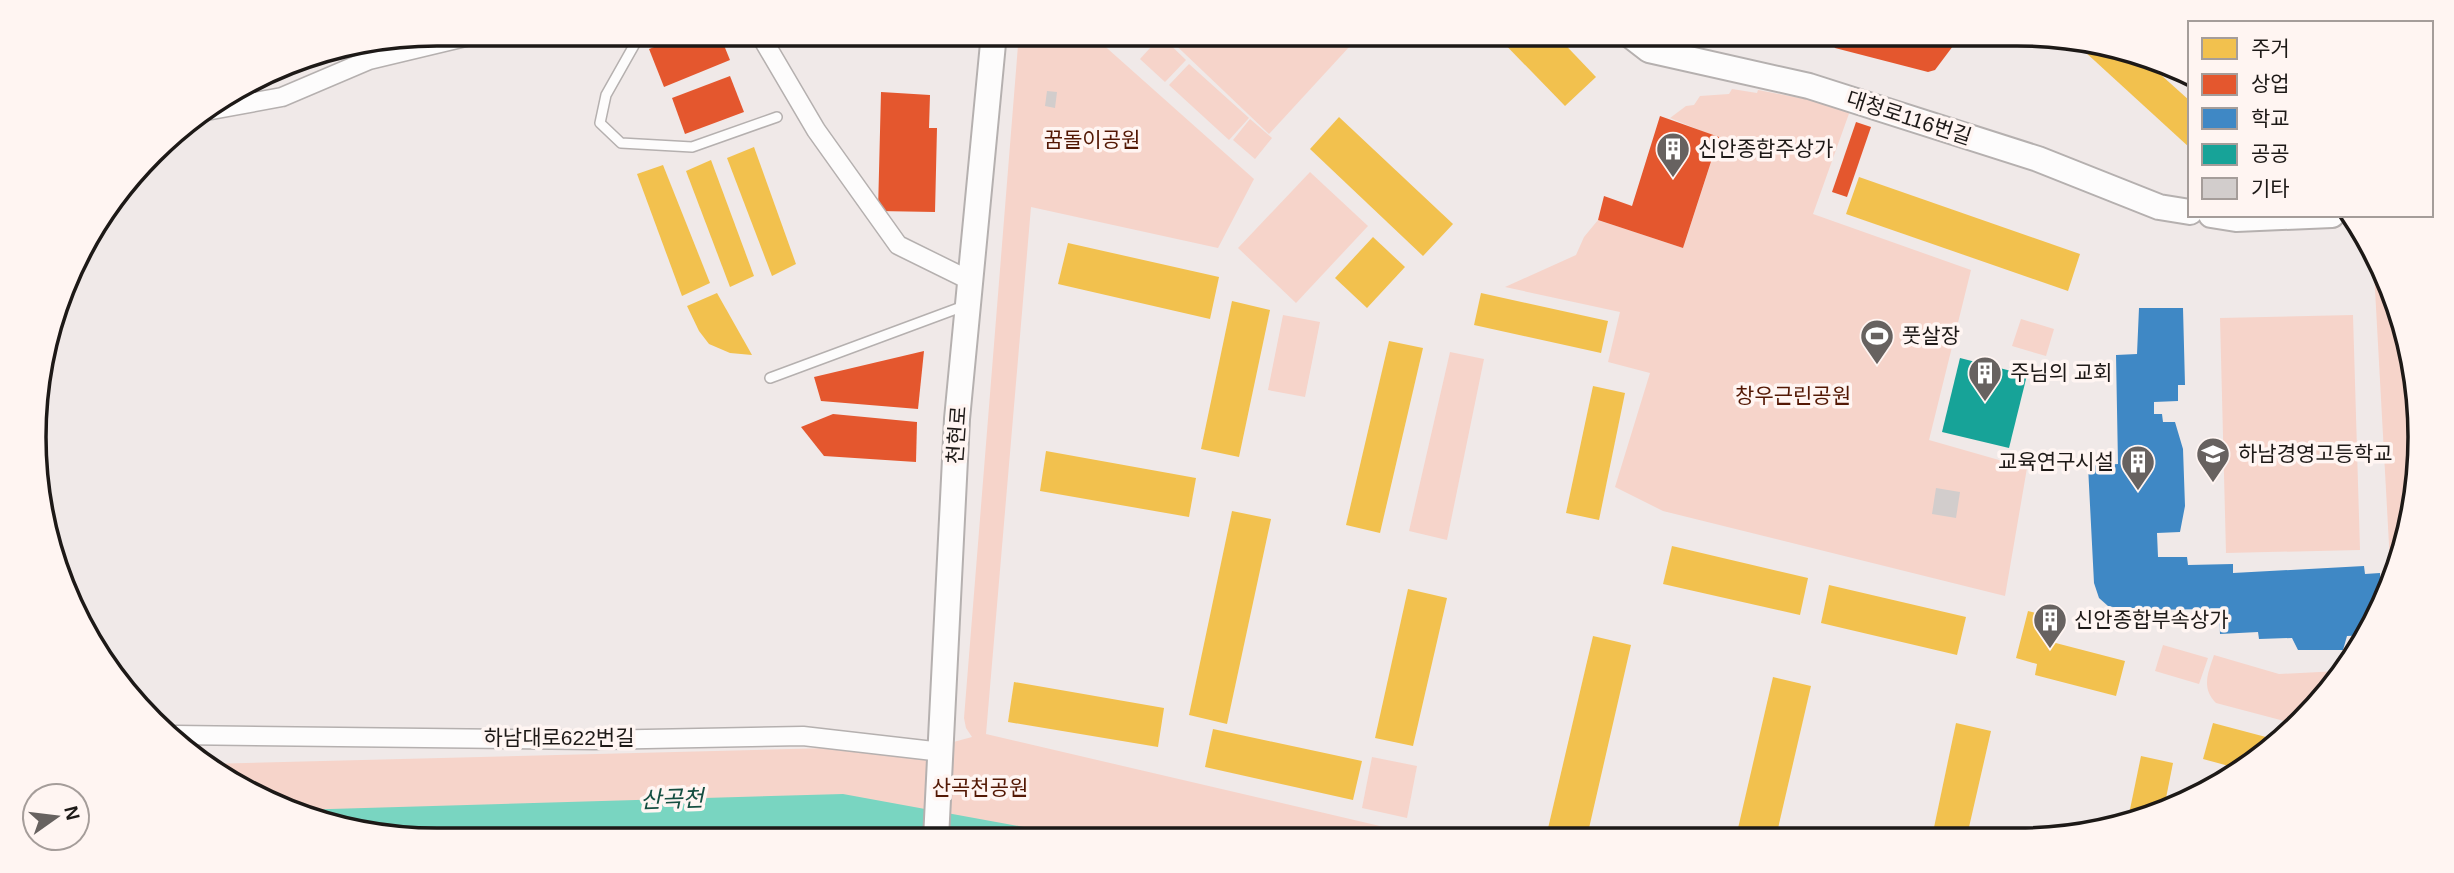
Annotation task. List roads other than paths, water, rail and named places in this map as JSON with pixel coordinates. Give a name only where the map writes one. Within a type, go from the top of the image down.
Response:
[{"type":"main road","name":"천현로","points":[[937,828],[957,419],[993,46]]},
{"type":"main road","name":"대청로116번길","points":[[1644,46],[1649,50],[1809,86],[2038,159],[2159,207],[2188,212]]},
{"type":"main road","points":[[2224,217],[2284,217]]},
{"type":"street","points":[[225,108],[282,97],[369,60],[428,46]]},
{"type":"street","points":[[767,46],[816,130],[898,245],[970,293]]},
{"type":"street","name":"하남대로622번길","points":[[184,734],[594,740],[803,736],[942,752]]},
{"type":"lane","points":[[634,46],[606,94],[600,123],[621,142],[692,147],[777,117]]},
{"type":"lane","points":[[770,377],[970,293]]},
{"type":"place","name":"신안종합주상가","points":[[1673,179]]},
{"type":"place","name":"풋살장","points":[[1877,366]]},
{"type":"place","name":"주님의 교회","points":[[1985,403]]},
{"type":"place","name":"하남경영고등학교","points":[[2213,484]]},
{"type":"place","name":"교육연구시설","points":[[2138,492]]},
{"type":"place","name":"신안종합부속상가","points":[[2050,650]]},
{"type":"park label","name":"꿈돌이공원","points":[[1092,140]]},
{"type":"park label","name":"창우근린공원","points":[[1793,396]]},
{"type":"park label","name":"산곡천공원","points":[[980,788]]},
{"type":"water label","name":"산곡천","points":[[672,799]]}]
